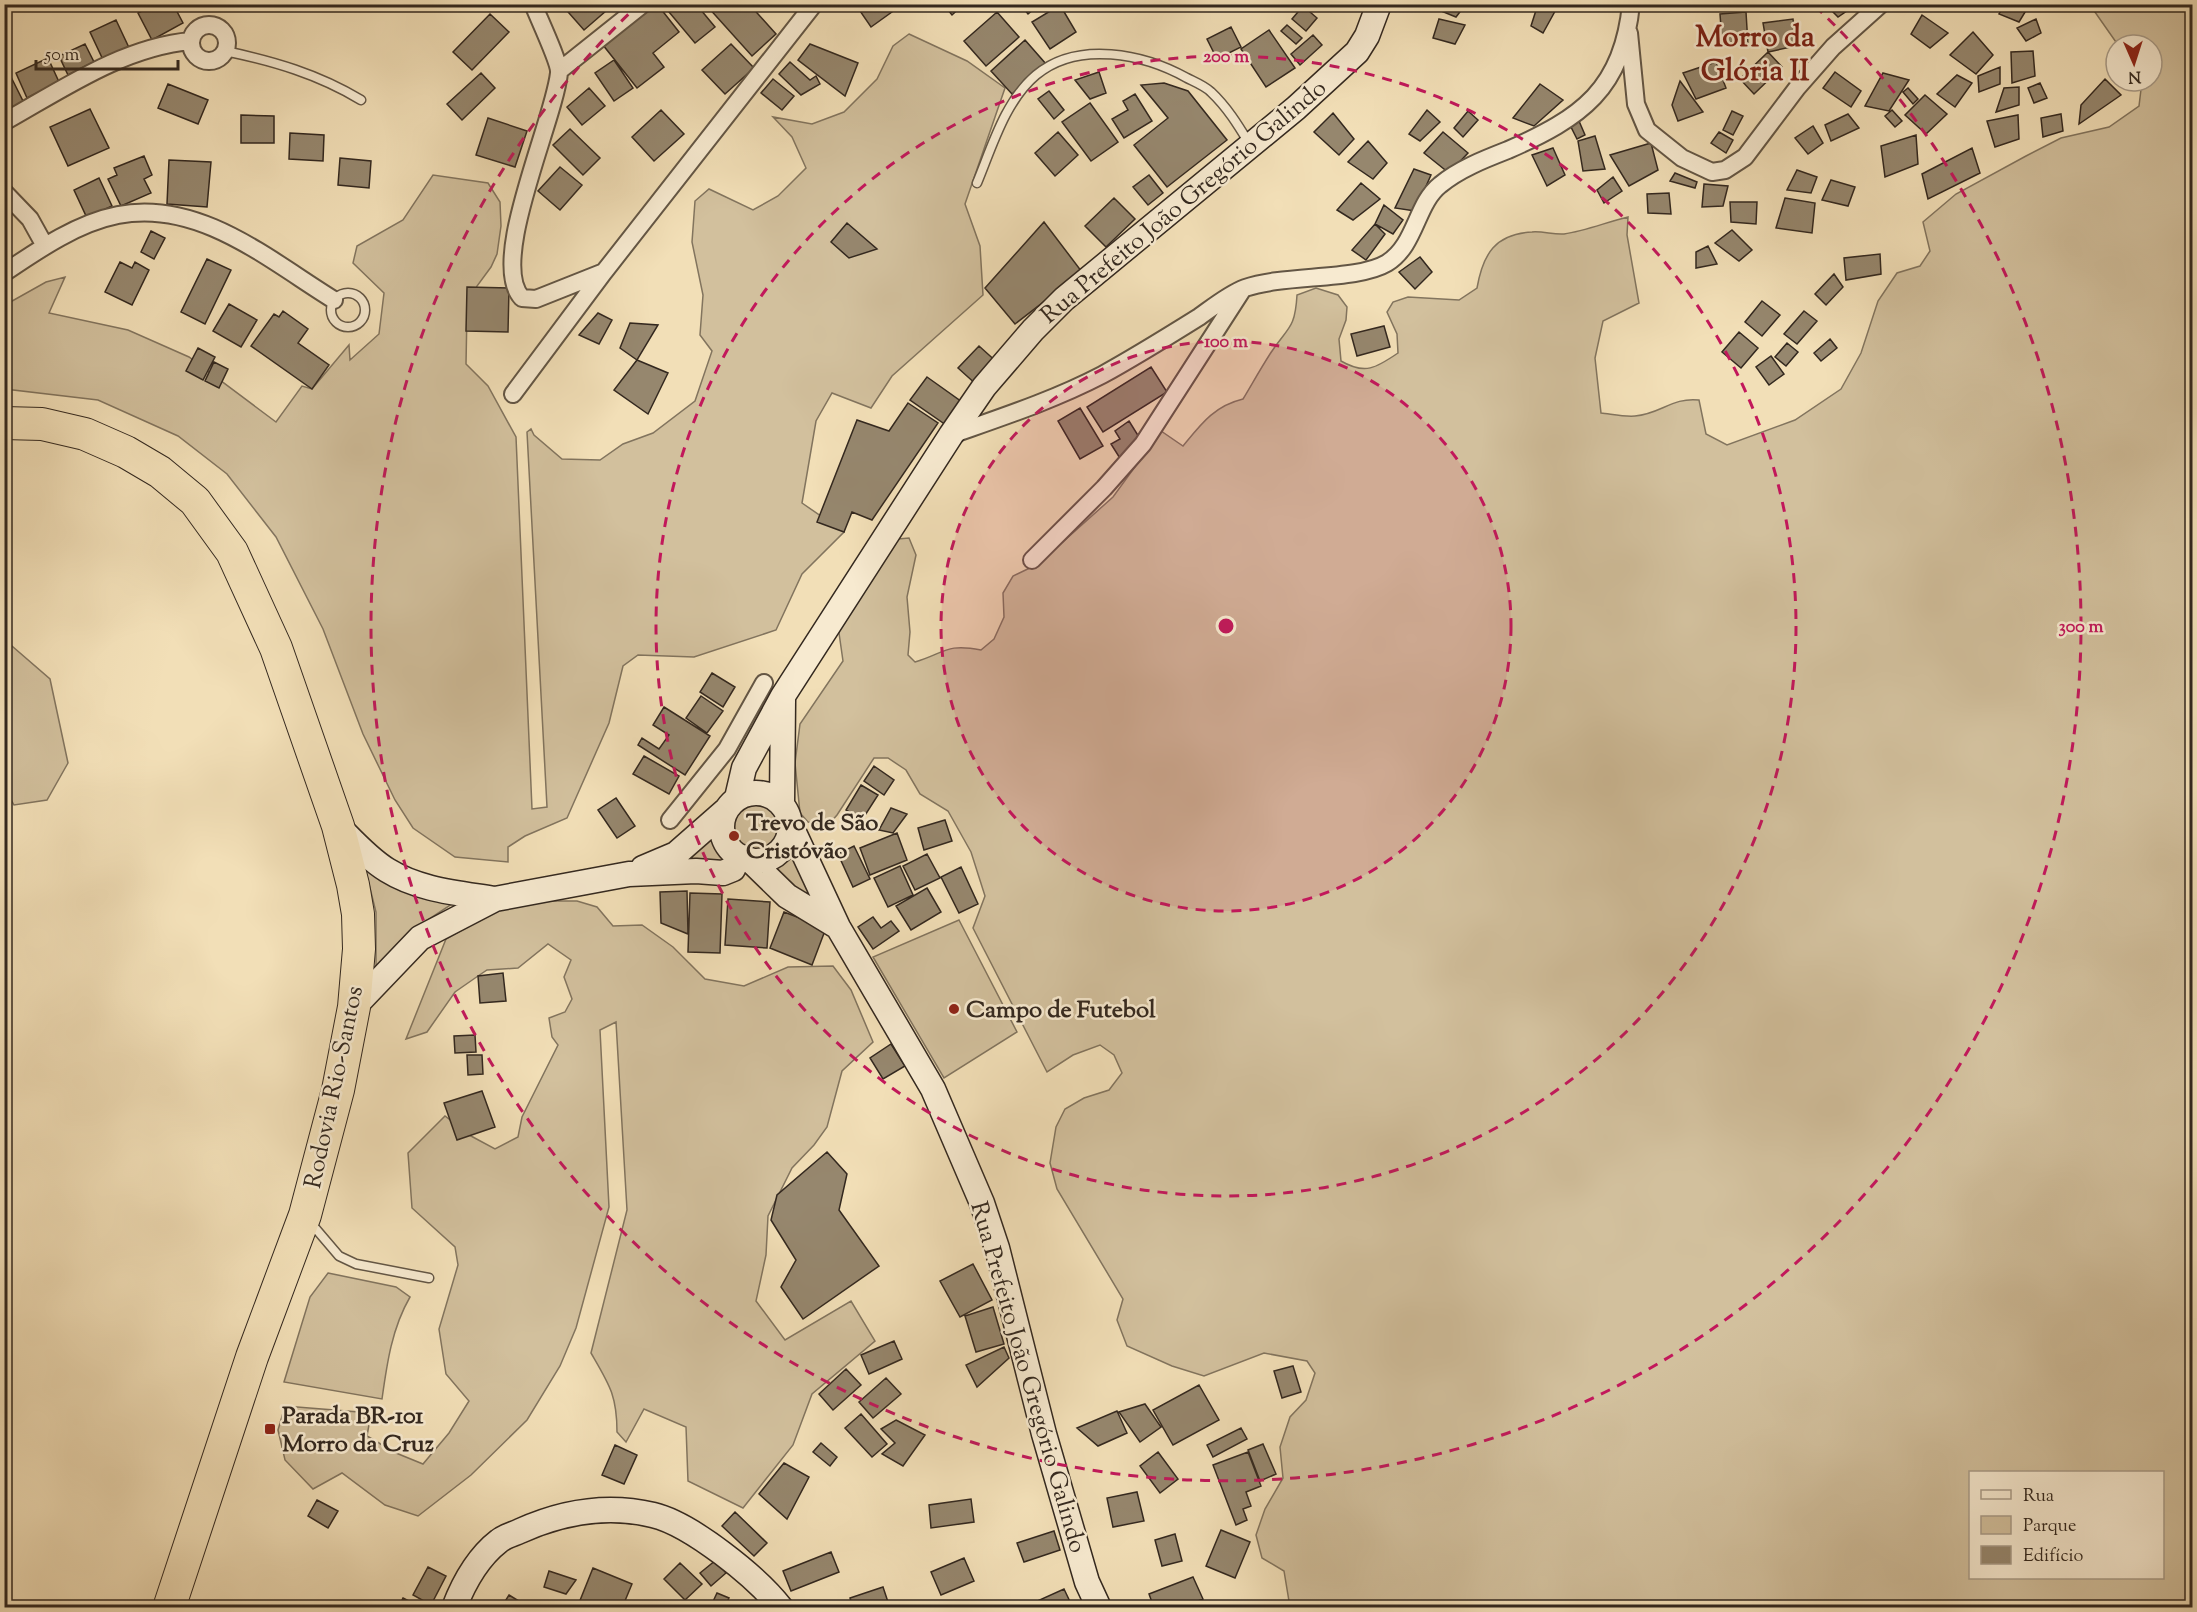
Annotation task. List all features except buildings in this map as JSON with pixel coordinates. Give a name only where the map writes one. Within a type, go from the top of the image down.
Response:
[{"type":"highway","name":"Rodovia Rio-Santos","points":[[4,423],[42,424],[85,434],[126,452],[160,472],[195,501],[232,552],[276,648],[338,826],[358,914],[359,949],[354,1006],[338,1090],[305,1215],[252,1357],[170,1608]]},
{"type":"main road","name":"Rua Prefeito João Gregório Galindo","points":[[731,805],[773,689],[984,387],[1033,330],[1064,299],[1251,146],[1357,51],[1367,36],[1379,4]]},
{"type":"main road","points":[[354,1006],[420,938],[495,899],[629,874],[696,871],[723,873],[733,869],[744,858],[770,857],[778,851],[785,843],[786,815],[773,689]]},
{"type":"main road","points":[[629,874],[676,854],[731,805],[756,793],[775,799],[786,815]]},
{"type":"main road","points":[[731,805],[722,821],[725,841],[788,896],[838,927]]},
{"type":"main road","name":"Rua Prefeito João Gregório Galindo","points":[[786,815],[838,927],[933,1089],[982,1203],[997,1248],[1044,1434],[1084,1570],[1099,1608]]},
{"type":"main road","points":[[338,826],[386,869],[405,879],[425,886],[495,899]]},
{"type":"main road","points":[[454,1608],[467,1576],[500,1540],[545,1519],[577,1512],[616,1509],[655,1515],[692,1534],[726,1555],[781,1608]]},
{"type":"street","points":[[533,4],[559,71],[513,245],[514,286],[522,298],[536,299],[604,272]]},
{"type":"street","points":[[559,71],[643,4]]},
{"type":"street","points":[[513,394],[604,272],[814,4]]},
{"type":"street","points":[[1630,4],[1629,23],[1636,104],[1647,130],[1682,158],[1712,172],[1725,170],[1745,157],[1833,47],[1881,4]]},
{"type":"street","points":[[951,435],[1047,400],[1101,375],[1243,288],[1289,278],[1365,270],[1387,262],[1406,244],[1438,186],[1480,162],[1541,135],[1586,107],[1612,76],[1629,23]]},
{"type":"street","points":[[212,25],[220,29],[226,37],[225,51],[216,60],[206,61],[192,50],[191,41],[195,32],[202,26],[212,25]]},
{"type":"street","points":[[4,122],[140,50],[165,43],[191,41]]},
{"type":"street","points":[[4,192],[30,219],[45,246]]},
{"type":"street","points":[[4,273],[45,246],[117,215],[149,211],[184,216],[223,232],[334,300]]},
{"type":"street","points":[[1032,560],[1104,488],[1143,444],[1243,288]]},
{"type":"street","points":[[670,820],[773,689]]},
{"type":"street","points":[[727,749],[744,768]]},
{"type":"lane","points":[[225,51],[267,60],[311,74],[361,100]]},
{"type":"lane","points":[[977,183],[1009,108],[1036,75],[1068,58],[1110,54],[1166,66],[1210,90],[1236,121],[1251,146]]},
{"type":"lane","points":[[352,294],[360,299],[364,308],[363,317],[357,324],[348,327],[339,325],[333,318],[331,309],[334,300],[342,295],[352,294]]},
{"type":"lane","points":[[305,1215],[339,1256],[356,1264],[429,1278]]},
{"type":"green space","points":[[2090,5],[2192,5],[2192,1607],[1290,1607],[1284,1571],[1262,1558],[1256,1535],[1265,1509],[1283,1478],[1280,1447],[1290,1417],[1306,1400],[1315,1373],[1307,1361],[1264,1353],[1204,1376],[1172,1366],[1127,1346],[1117,1320],[1123,1299],[1057,1189],[1050,1163],[1056,1127],[1065,1109],[1084,1098],[1109,1090],[1122,1073],[1114,1055],[1100,1045],[1073,1055],[1047,1072],[973,928],[985,896],[971,852],[948,811],[920,794],[906,770],[888,758],[874,758],[829,824],[808,822],[800,813],[795,763],[800,724],[843,661],[838,626],[898,539],[909,538],[916,555],[907,597],[910,632],[908,655],[915,662],[953,648],[981,650],[994,639],[1004,617],[1003,593],[1013,576],[1038,564],[1113,497],[1161,431],[1183,446],[1202,423],[1216,411],[1243,399],[1270,354],[1289,328],[1294,316],[1297,295],[1316,288],[1338,295],[1347,307],[1346,320],[1339,339],[1341,361],[1357,368],[1370,368],[1398,353],[1397,334],[1387,312],[1393,302],[1408,297],[1459,300],[1477,288],[1483,265],[1493,248],[1509,237],[1519,234],[1536,232],[1564,234],[1628,217],[1627,235],[1639,303],[1603,321],[1595,358],[1601,413],[1622,416],[1644,415],[1681,401],[1699,400],[1706,434],[1727,445],[1795,420],[1841,389],[1861,353],[1878,301],[1897,273],[1920,266],[1930,251],[1923,222],[1956,194],[2026,156],[2061,138],[2109,127],[2139,106],[2141,93],[2164,93],[2164,33],[2110,33]]},
{"type":"green space","points":[[909,34],[967,61],[1005,88],[965,204],[980,246],[983,295],[892,376],[871,408],[832,393],[816,421],[802,503],[844,532],[802,574],[776,630],[694,657],[638,655],[623,666],[609,723],[567,818],[525,836],[508,847],[508,862],[455,857],[413,828],[395,800],[363,734],[323,629],[276,537],[227,474],[178,436],[98,400],[5,389],[5,305],[46,282],[65,277],[49,313],[128,330],[189,357],[276,422],[302,386],[312,389],[349,345],[350,360],[379,334],[384,293],[353,263],[357,246],[403,220],[433,175],[488,183],[500,202],[501,226],[497,254],[491,267],[477,286],[467,311],[466,364],[488,386],[516,437],[532,809],[547,807],[527,432],[531,429],[534,435],[562,459],[600,460],[623,444],[653,433],[695,401],[712,351],[700,335],[703,295],[692,242],[695,201],[709,189],[753,210],[778,196],[806,168],[792,137],[773,117],[812,124],[844,112],[877,79],[893,46]]},
{"type":"green space","points":[[5,640],[50,679],[68,763],[47,800],[14,805],[5,789]]},
{"type":"green space","points":[[756,804],[765,805],[773,810],[778,818],[778,836],[773,844],[765,849],[756,850],[747,849],[739,844],[734,836],[733,827],[734,818],[739,810],[747,805]]},
{"type":"green space","points":[[712,826],[723,863],[666,864]]},
{"type":"green space","points":[[788,851],[812,891],[805,894],[767,869]]},
{"type":"green space","points":[[365,868],[455,902],[417,927],[376,972],[376,912]]},
{"type":"green space","points":[[534,901],[577,901],[597,907],[613,926],[642,925],[673,947],[705,979],[744,986],[788,967],[833,966],[851,990],[873,1042],[842,1071],[827,1127],[792,1168],[768,1216],[766,1255],[756,1301],[785,1340],[851,1301],[875,1341],[812,1394],[793,1445],[743,1508],[688,1481],[686,1427],[644,1409],[626,1442],[617,1432],[611,1390],[591,1353],[627,1210],[616,1022],[600,1030],[609,1207],[576,1328],[560,1366],[527,1420],[471,1475],[418,1516],[385,1505],[342,1473],[313,1489],[285,1460],[278,1430],[285,1406],[371,1413],[367,1436],[396,1453],[423,1464],[449,1433],[469,1401],[446,1374],[439,1329],[458,1265],[455,1247],[412,1208],[408,1153],[445,1116],[471,1136],[495,1149],[518,1137],[522,1117],[558,1045],[552,1037],[549,1018],[565,1012],[572,999],[564,977],[571,960],[548,944],[518,968],[487,970],[455,992],[427,1032],[406,1039],[446,939],[504,906]]},
{"type":"green space","name":"Campo de Futebol","points":[[959,920],[1017,1032],[944,1078],[873,957]]},
{"type":"green space","points":[[328,1273],[396,1287],[410,1297],[395,1333],[388,1359],[382,1399],[284,1382],[310,1297]]},
{"type":"place","name":"Trevo de São Cristóvão","points":[[734,836]]},
{"type":"place","name":"Campo de Futebol","points":[[954,1009]]},
{"type":"place","name":"Parada BR-101 Morro da Cruz","points":[[270,1429]]},
{"type":"district","name":"Morro da Glória II","points":[[1755,53]]}]
